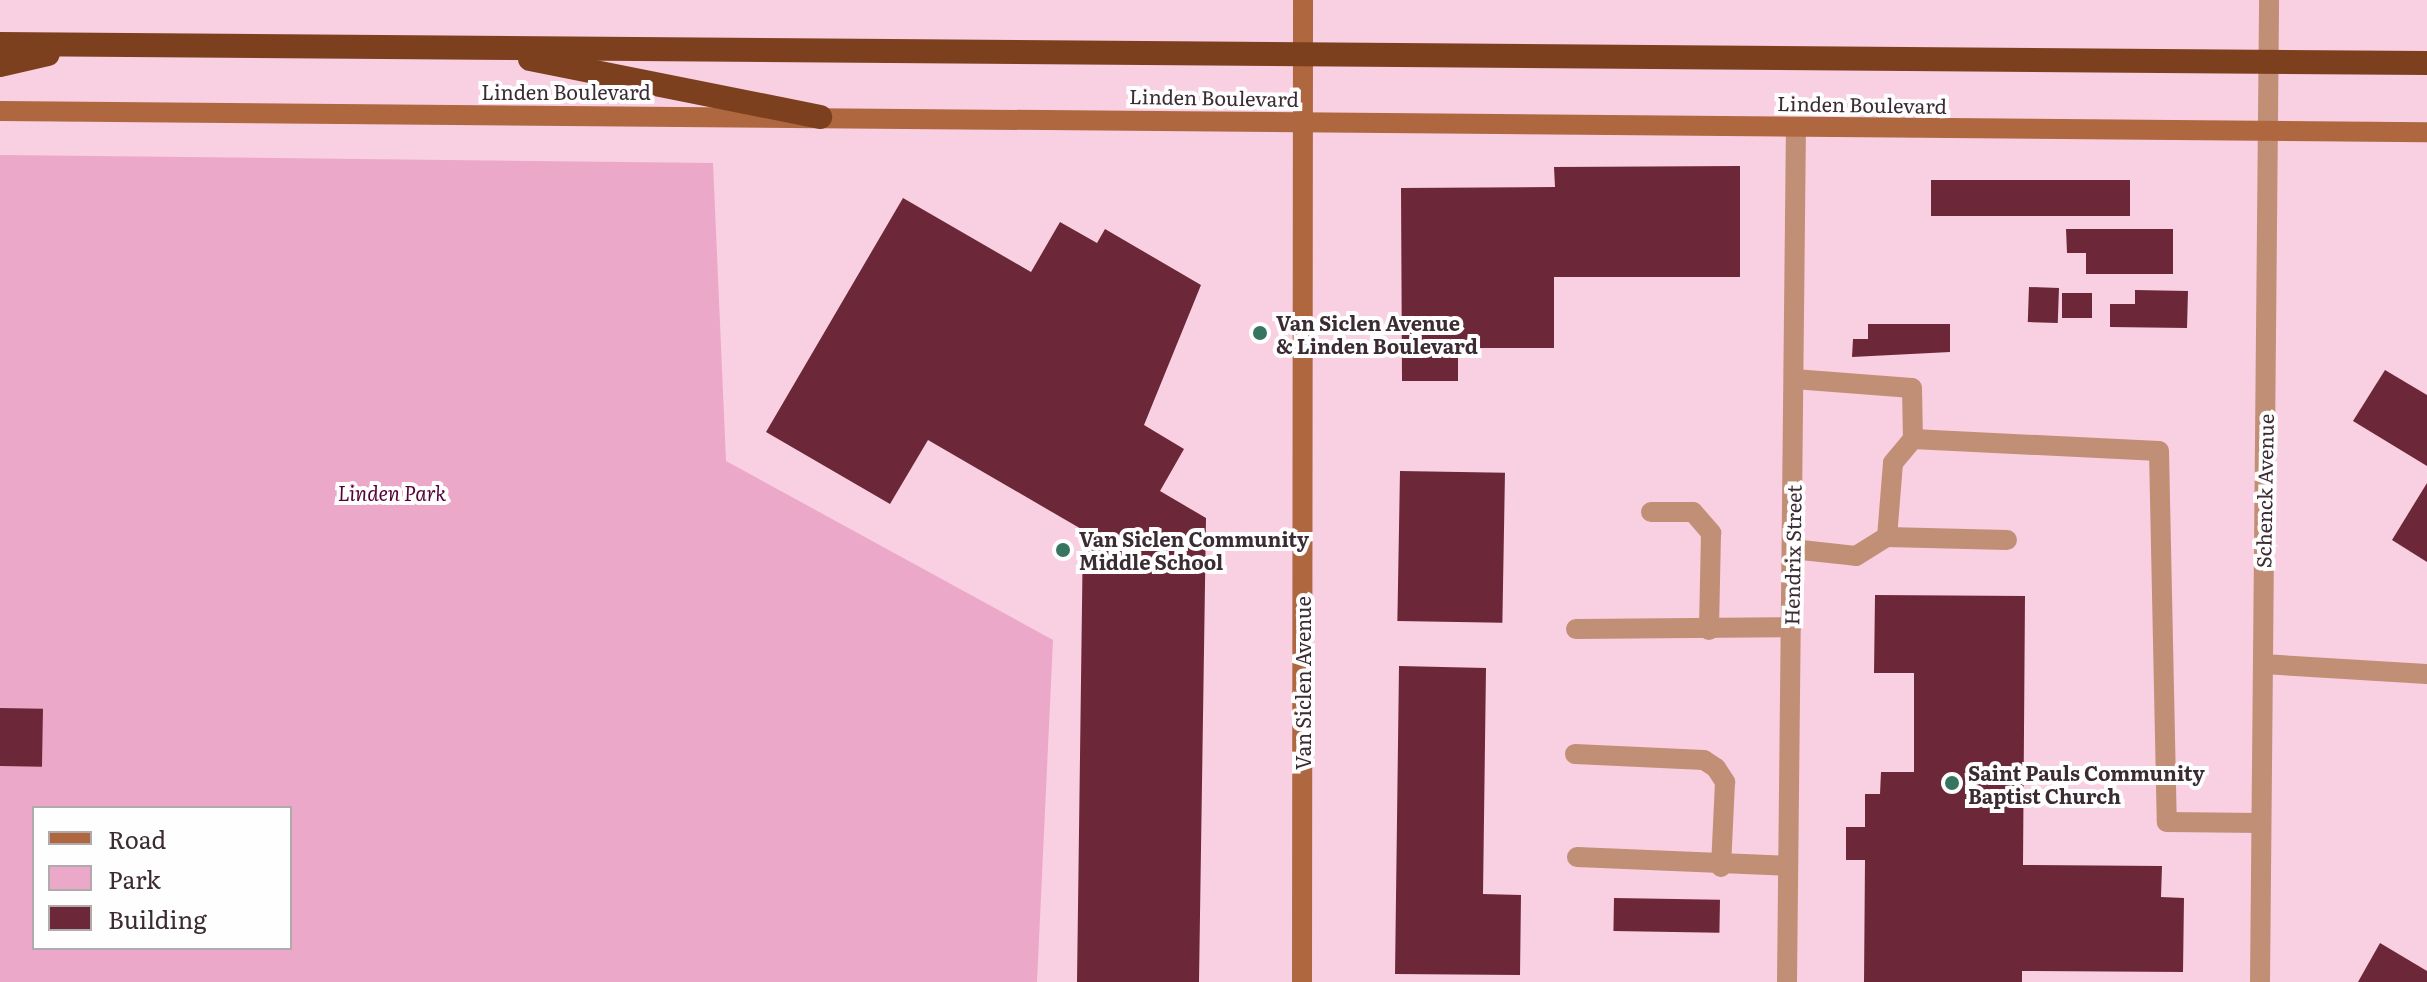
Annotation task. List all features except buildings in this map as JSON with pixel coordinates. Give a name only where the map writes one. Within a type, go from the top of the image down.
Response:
[{"type":"highway","points":[[0,44],[1303,51],[2427,63]]},
{"type":"highway","points":[[0,65],[89,44]]},
{"type":"highway","points":[[477,48],[820,117]]},
{"type":"street","name":"Van Siclen Avenue","points":[[1302,982],[1303,0]]},
{"type":"street","name":"Schenck Avenue","points":[[2260,982],[2269,0]]},
{"type":"street","name":"Linden Boulevard","points":[[0,111],[2427,132]]},
{"type":"street","name":"Hendrix Street","points":[[1787,982],[1796,127]]},
{"type":"street","points":[[1794,379],[1912,388],[1913,439],[1893,463],[1887,537]]},
{"type":"street","points":[[1913,439],[2159,451],[2167,822],[2261,823]]},
{"type":"street","points":[[1651,512],[1693,512],[1711,533],[1709,630]]},
{"type":"street","points":[[1792,549],[1856,556],[1887,537],[2007,540]]},
{"type":"street","points":[[1576,629],[1791,627]]},
{"type":"street","points":[[2263,664],[2427,674]]},
{"type":"street","points":[[1575,754],[1704,760],[1716,768],[1725,782],[1721,867]]},
{"type":"street","points":[[1577,857],[1721,867],[1788,866]]},
{"type":"green space","name":"Linden Park","points":[[0,155],[713,163],[726,461],[1053,640],[1037,982],[0,982]]},
{"type":"place","name":"Van Siclen Avenue & Linden Boulevard","points":[[1260,333]]},
{"type":"place","name":"Van Siclen Community Middle School","points":[[1063,550]]},
{"type":"place","name":"Saint Pauls Community Baptist Church","points":[[1952,783]]}]
